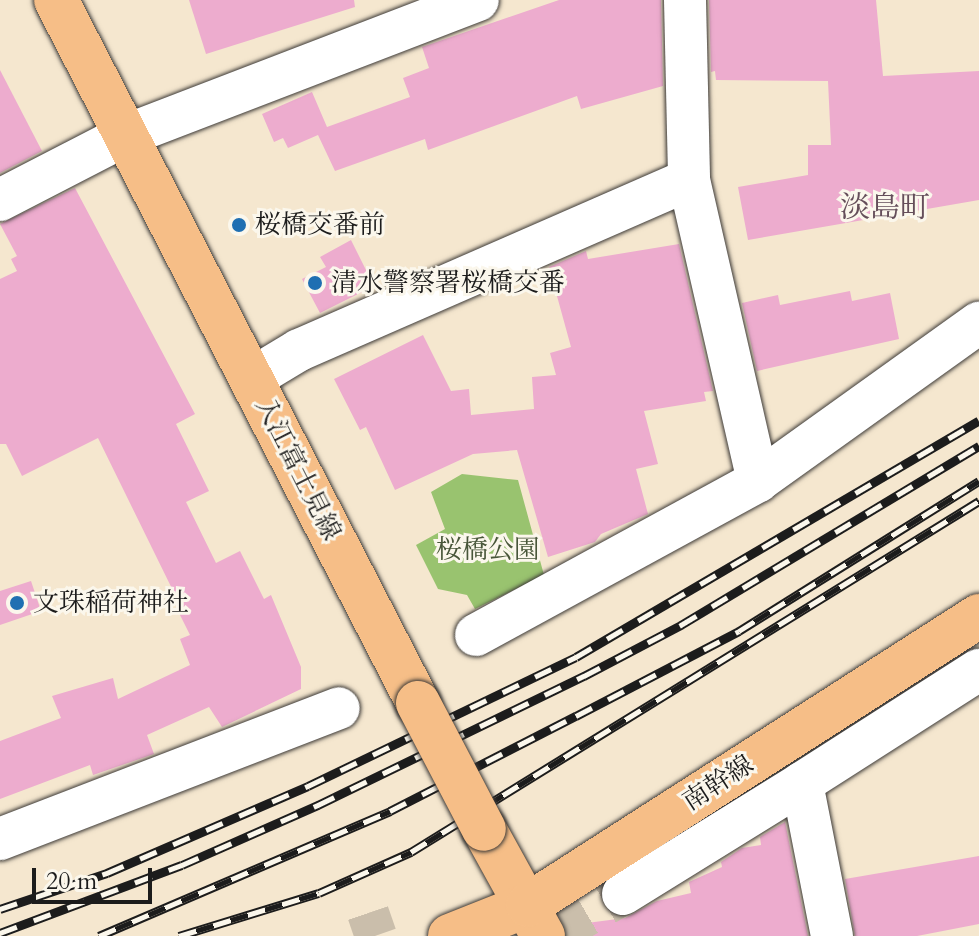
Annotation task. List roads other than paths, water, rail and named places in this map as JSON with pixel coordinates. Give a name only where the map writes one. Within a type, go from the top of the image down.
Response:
[{"type":"main road","name":"入江富士見線","points":[[56,0],[418,703],[536,921]]},
{"type":"main road","name":"南幹線","points":[[450,936],[536,921],[979,616]]},
{"type":"street","points":[[0,200],[124,136],[478,0]]},
{"type":"street","points":[[685,0],[689,180],[758,481]]},
{"type":"street","points":[[251,379],[299,350],[689,180]]},
{"type":"street","points":[[476,635],[758,481],[979,323]]},
{"type":"street","points":[[623,894],[979,670]]},
{"type":"street","points":[[0,839],[339,708]]},
{"type":"street","points":[[802,783],[832,936]]},
{"type":"tunnel","points":[[551,936],[623,894]]},
{"type":"tunnel","points":[[368,913],[376,936]]},
{"type":"railway","points":[[0,909],[107,873],[308,786],[576,657],[979,421]]},
{"type":"railway","points":[[0,933],[182,865],[318,805],[584,676],[681,625],[979,446]]},
{"type":"railway","points":[[99,936],[390,811],[576,716],[739,631],[979,481]]},
{"type":"railway","points":[[179,936],[319,893],[411,852],[979,501]]},
{"type":"place","name":"桜橋交番前","points":[[239,225]]},
{"type":"place","name":"清水警察署桜橋交番","points":[[315,283]]},
{"type":"place","name":"文珠稲荷神社","points":[[17,603]]},
{"type":"district","name":"淡島町","points":[[885,208]]},
{"type":"park label","name":"桜橋公園","points":[[488,550]]}]
